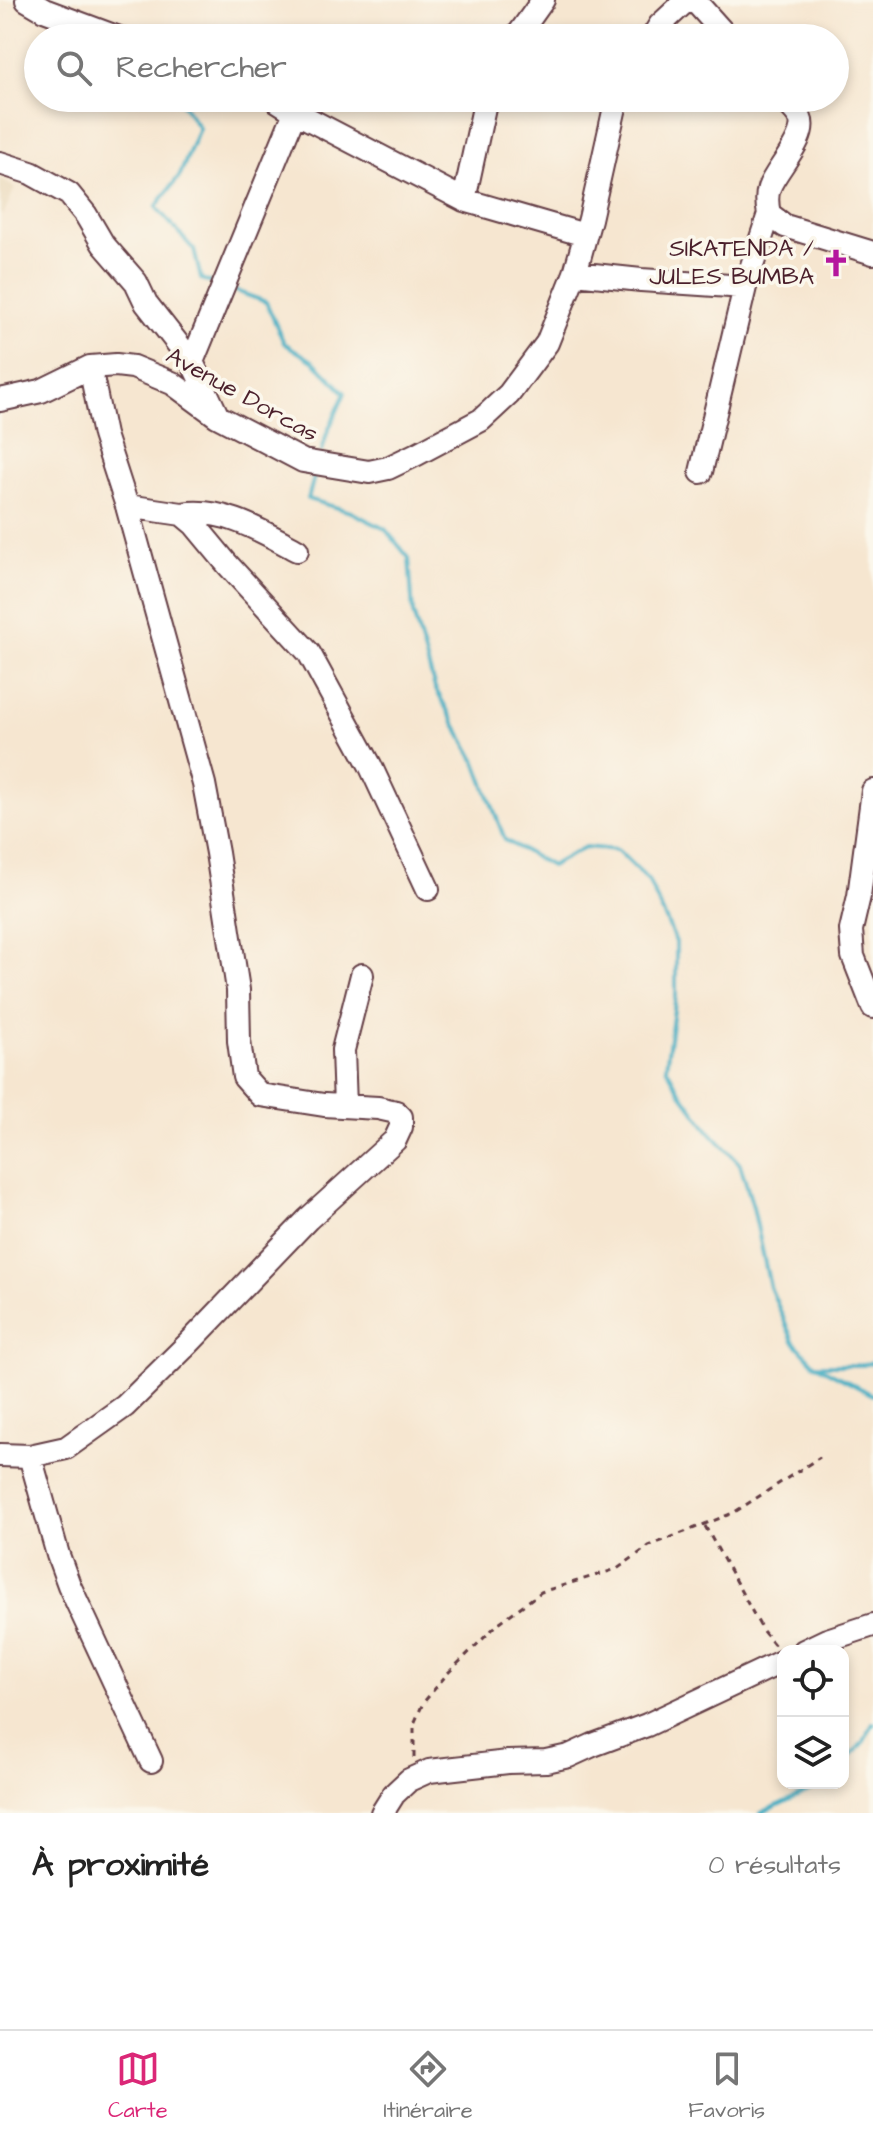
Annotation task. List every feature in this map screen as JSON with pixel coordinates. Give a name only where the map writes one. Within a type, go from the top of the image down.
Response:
[{"type":"street","points":[[27,0],[66,8],[94,24]]},
{"type":"street","points":[[526,24],[543,0]]},
{"type":"street","points":[[661,24],[687,0]]},
{"type":"street","points":[[694,0],[715,24]]},
{"type":"street","points":[[192,362],[295,112],[464,200],[585,235]]},
{"type":"street","points":[[464,200],[483,112]]},
{"type":"street","name":"Avenue Dorcas","points":[[90,367],[116,365],[150,373],[172,383],[217,416],[303,461],[369,472],[388,468],[481,420],[509,394],[547,343],[575,273],[614,112]]},
{"type":"street","points":[[701,472],[745,287],[769,214],[770,186],[794,147],[801,124],[794,112]]},
{"type":"street","points":[[0,163],[31,173],[69,194],[192,362],[217,416]]},
{"type":"street","points":[[769,214],[785,226],[873,253]]},
{"type":"street","points":[[575,273],[745,287]]},
{"type":"street","points":[[0,400],[41,391],[90,367],[104,435],[127,506],[204,784],[238,990],[239,1041],[244,1077],[260,1095],[324,1105],[378,1108],[396,1112],[401,1117],[401,1127],[395,1140],[308,1219],[125,1406],[66,1448],[30,1456],[0,1455]]},
{"type":"street","points":[[127,506],[224,517],[255,527],[297,550]]},
{"type":"street","points":[[182,514],[309,653],[370,765],[428,889]]},
{"type":"street","points":[[873,791],[859,896],[851,930],[853,956],[873,1007]]},
{"type":"street","points":[[345,1106],[343,1050],[362,975]]},
{"type":"street","points":[[30,1456],[69,1585],[151,1761]]},
{"type":"street","points":[[817,1645],[873,1625]]},
{"type":"street","points":[[382,1813],[394,1794],[409,1780],[429,1771],[546,1761],[569,1756],[647,1725],[777,1656]]},
{"type":"path","points":[[414,1777],[414,1724],[423,1703],[448,1673],[500,1622],[541,1592],[617,1569],[649,1546],[733,1513],[820,1457]]},
{"type":"path","points":[[704,1525],[763,1631],[777,1650]]},
{"type":"shaded area","points":[[0,179],[15,188],[3,215],[0,213]]},
{"type":"waterway","points":[[188,112],[199,128],[180,175],[156,207],[194,250],[201,279],[218,285]]},
{"type":"waterway","points":[[230,289],[266,302],[284,343],[314,362],[345,393],[322,451]]},
{"type":"waterway","points":[[314,477],[308,499],[351,512],[385,529],[409,558],[413,613],[435,688],[476,762],[505,840],[551,866],[585,847],[617,850],[648,880],[676,942],[676,995],[666,1067],[680,1092],[710,1132],[740,1164],[753,1207],[770,1287],[793,1341],[815,1365],[863,1365],[873,1362]]},
{"type":"waterway","points":[[818,1366],[873,1395]]},
{"type":"waterway","points":[[849,1758],[864,1741],[873,1723]]},
{"type":"waterway","points":[[761,1813],[812,1789]]},
{"type":"place","name":"SIKATENDA / JULES BUMBA","points":[[836,263]]}]
